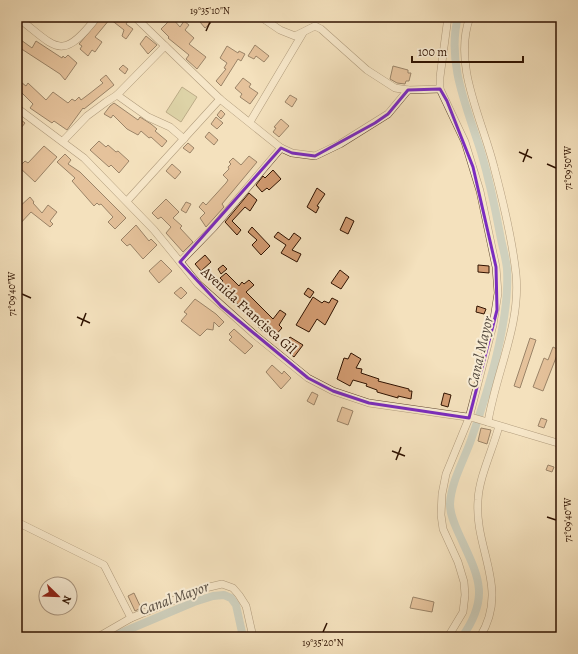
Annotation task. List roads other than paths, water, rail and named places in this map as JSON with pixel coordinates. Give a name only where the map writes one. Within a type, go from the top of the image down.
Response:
[{"type":"street","points":[[17,17],[54,45],[62,47],[70,45],[80,37],[97,17]]},
{"type":"street","points":[[135,17],[220,99],[281,148],[292,153],[315,156],[340,144],[388,114],[408,90]]},
{"type":"street","points":[[261,17],[280,30],[295,36],[303,33]]},
{"type":"street","points":[[448,17],[440,77],[440,89],[458,124],[475,173],[496,267],[498,293],[493,325],[472,418],[446,474],[442,494],[441,515],[444,529],[449,544],[458,562],[465,595],[463,612],[448,637]]},
{"type":"street","points":[[470,17],[465,35],[469,80],[474,105],[494,166],[516,274],[516,298],[513,322],[485,421]]},
{"type":"street","points":[[250,122],[303,33],[307,29],[315,26],[321,29],[367,70],[395,88],[408,90],[440,89]]},
{"type":"street","points":[[63,141],[86,116],[117,95],[165,46]]},
{"type":"street","points":[[117,95],[148,117],[170,127],[184,140]]},
{"type":"street","points":[[127,201],[220,99]]},
{"type":"street","name":"Avenida Francisca Gil","points":[[17,108],[84,158],[154,230],[198,284],[221,306],[308,378],[339,393],[369,403],[472,418],[561,444]]},
{"type":"street","points":[[180,262],[219,222],[281,148]]},
{"type":"street","points":[[480,637],[486,627],[493,600],[492,584],[479,530],[478,498],[499,426]]},
{"type":"street","points":[[17,522],[104,565],[131,618]]},
{"type":"street","points":[[98,637],[131,618],[201,589],[222,584],[233,588],[239,594],[246,606],[253,637]]},
{"type":"waterway","name":"Canal Mayor","points":[[458,17],[455,34],[455,52],[460,86],[487,172],[507,269],[505,311],[491,378],[478,421],[455,479],[450,504],[452,518],[471,560],[478,584],[479,596],[477,609],[462,637]]},
{"type":"waterway","name":"Canal Mayor","points":[[111,637],[194,602],[213,596],[224,595],[231,598],[236,605],[243,637]]}]
